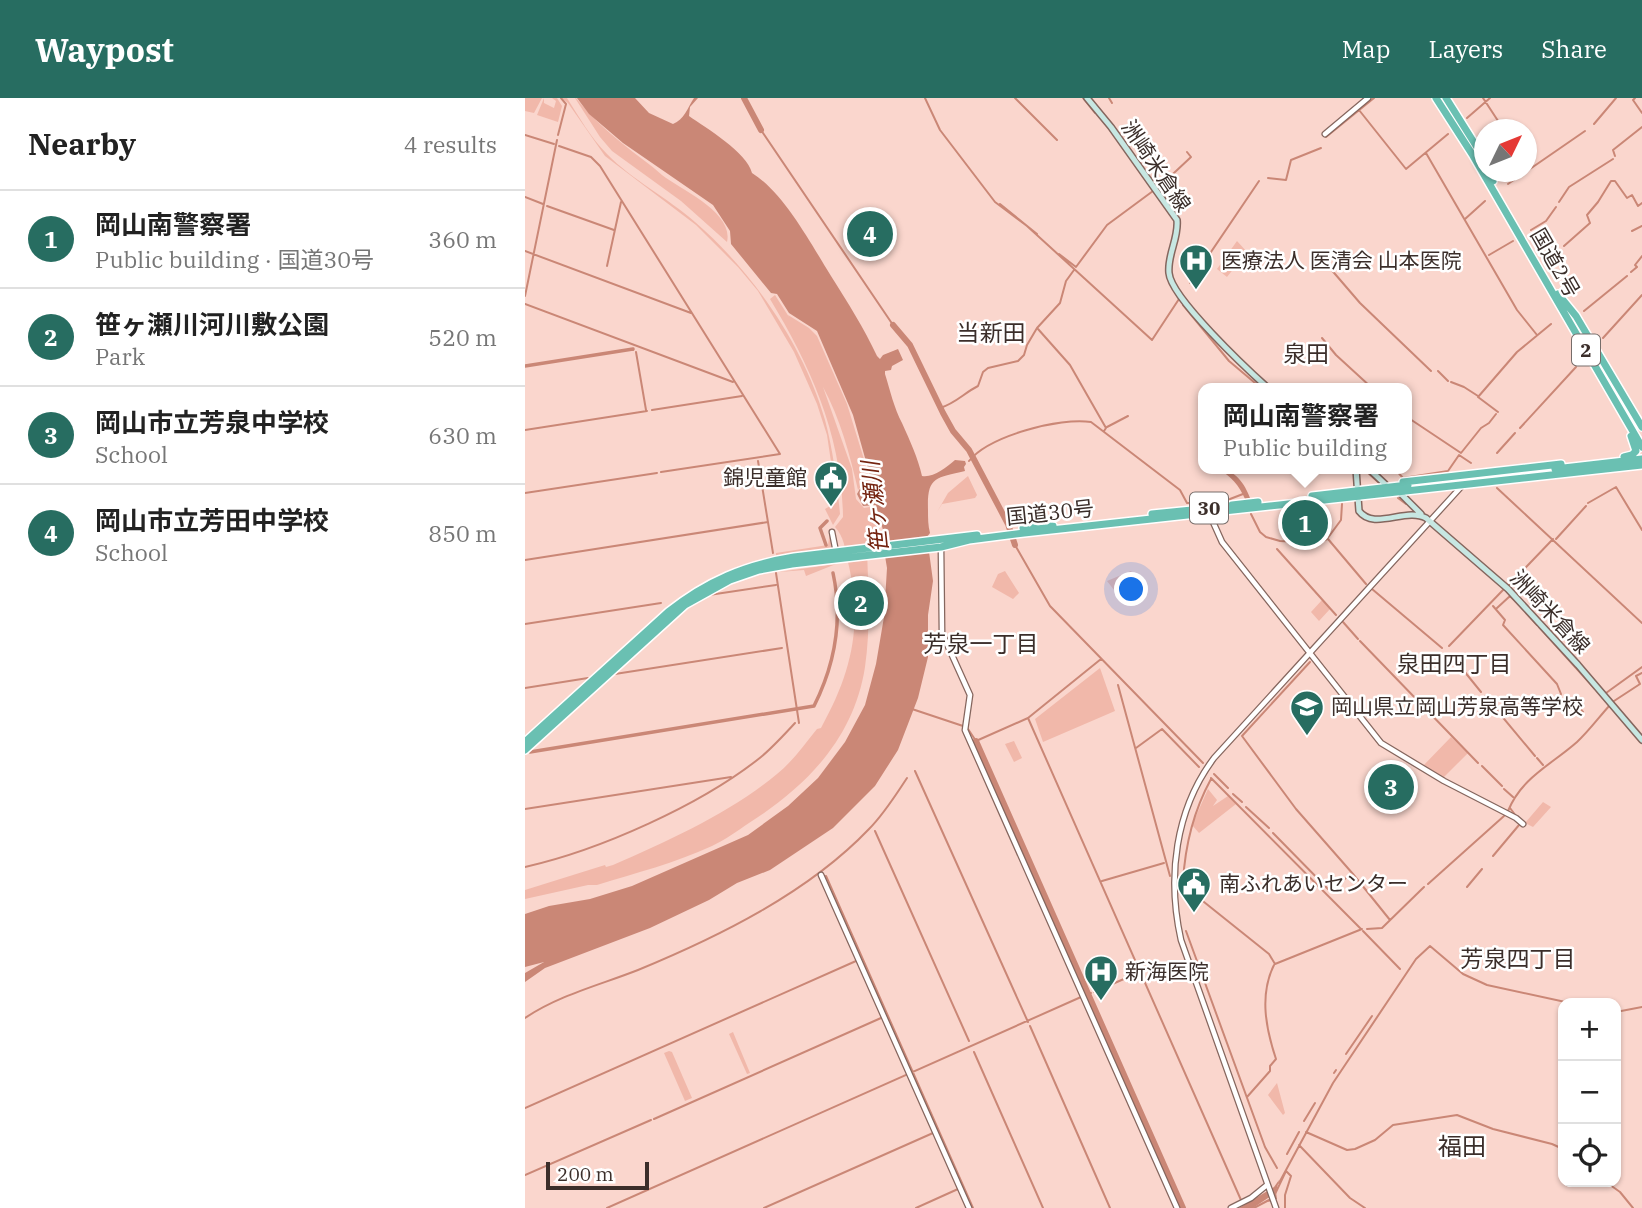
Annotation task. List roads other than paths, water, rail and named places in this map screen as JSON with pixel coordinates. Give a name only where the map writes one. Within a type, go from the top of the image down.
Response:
[{"type":"highway","name":"国道2号","points":[[1436,98],[1474,151]]},
{"type":"highway","points":[[1436,98],[1509,223],[1522,240]]},
{"type":"highway","points":[[1446,98],[1474,143]]},
{"type":"highway","name":"国道2号","points":[[1452,118],[1531,252]]},
{"type":"highway","name":"国道2号","points":[[1494,182],[1642,447]]},
{"type":"highway","name":"国道2号","points":[[1555,294],[1642,438]]},
{"type":"highway","points":[[1555,294],[1576,316],[1642,427]]},
{"type":"highway","points":[[1555,294],[1562,315],[1642,457]]},
{"type":"highway","points":[[1607,466],[1610,458],[1634,453],[1636,448],[1631,435]]},
{"type":"highway","name":"国道30号","points":[[1607,466],[1642,457]]},
{"type":"highway","points":[[1358,493],[1365,486],[1563,464],[1607,466]]},
{"type":"highway","name":"国道30号","points":[[525,742],[659,620],[704,586],[737,570],[765,562],[1545,472],[1642,465]]},
{"type":"highway","points":[[1404,490],[1461,487],[1607,466]]},
{"type":"highway","name":"国道30号","points":[[1009,533],[1209,513],[1358,493]]},
{"type":"highway","name":"国道30号","points":[[525,750],[685,605],[712,588],[740,576],[840,555]]},
{"type":"highway","points":[[704,586],[734,575],[740,576]]},
{"type":"main road","name":"洲崎米倉線","points":[[1087,98],[1177,220],[1169,267],[1173,285],[1220,344],[1263,383]]},
{"type":"main road","points":[[1356,474],[1359,511],[1365,518],[1370,520],[1424,516]]},
{"type":"main road","points":[[1374,474],[1385,484]]},
{"type":"main road","name":"洲崎米倉線","points":[[1404,490],[1429,521],[1508,589],[1642,740]]},
{"type":"street","points":[[1325,134],[1368,98]]},
{"type":"street","points":[[1276,1208],[1181,940],[1175,899],[1175,864],[1181,826],[1202,775],[1238,731],[1461,487]]},
{"type":"street","points":[[1209,513],[1222,542],[1381,743],[1413,764],[1523,824]]},
{"type":"street","points":[[832,532],[840,555]]},
{"type":"street","points":[[938,544],[943,633],[969,695],[964,727],[1177,1208]]},
{"type":"street","points":[[821,876],[969,1208]]},
{"type":"street","points":[[1231,1208],[1268,1187]]},
{"type":"waterway","points":[[558,135],[566,104],[561,98]]},
{"type":"waterway","points":[[744,98],[761,130]]},
{"type":"waterway","points":[[925,98],[940,130],[995,202],[1027,226],[1152,340],[1179,299]]},
{"type":"waterway","points":[[1015,98],[1057,140]]},
{"type":"waterway","points":[[1083,98],[1095,113]]},
{"type":"waterway","points":[[1109,98],[1112,103]]},
{"type":"waterway","points":[[1326,137],[1374,98]]},
{"type":"waterway","points":[[1483,98],[1497,119]]},
{"type":"waterway","points":[[1467,118],[1490,98]]},
{"type":"waterway","points":[[1594,124],[1616,98]]},
{"type":"waterway","points":[[1635,98],[1633,100],[1642,113]]},
{"type":"waterway","points":[[1359,110],[1406,169],[1448,134]]},
{"type":"waterway","points":[[1615,156],[1613,150],[1642,127]]},
{"type":"waterway","points":[[761,130],[893,325]]},
{"type":"waterway","points":[[1537,164],[1585,131]]},
{"type":"waterway","points":[[525,135],[554,144]]},
{"type":"waterway","points":[[525,296],[557,140]]},
{"type":"waterway","points":[[559,146],[591,157],[600,166],[780,454],[661,472]]},
{"type":"waterway","points":[[1268,178],[1286,180],[1291,160],[1321,148]]},
{"type":"waterway","points":[[1158,188],[1191,157],[1187,152]]},
{"type":"waterway","points":[[1426,153],[1517,310],[1537,335]]},
{"type":"waterway","points":[[1559,202],[1569,187],[1613,159]]},
{"type":"waterway","points":[[1190,283],[1259,181]]},
{"type":"waterway","points":[[1564,246],[1590,223],[1587,215],[1611,181],[1615,181],[1627,198],[1632,195],[1638,206],[1642,203]]},
{"type":"waterway","points":[[1059,254],[1076,267],[1107,225],[1153,191]]},
{"type":"waterway","points":[[525,197],[543,204]]},
{"type":"waterway","points":[[1465,219],[1485,201]]},
{"type":"waterway","points":[[607,266],[621,202]]},
{"type":"waterway","points":[[1000,204],[1037,234]]},
{"type":"waterway","points":[[547,206],[614,230]]},
{"type":"waterway","points":[[1531,230],[1546,221],[1556,207]]},
{"type":"waterway","points":[[1632,231],[1642,226]]},
{"type":"waterway","points":[[1489,255],[1513,241]]},
{"type":"waterway","points":[[525,251],[691,313]]},
{"type":"waterway","points":[[1631,272],[1637,267],[1635,265],[1642,256]]},
{"type":"waterway","points":[[1323,260],[1360,303],[1431,371]]},
{"type":"waterway","points":[[940,408],[978,386],[983,372],[988,368],[1018,361],[1024,355],[1037,328],[1060,303],[1066,281],[1074,270]]},
{"type":"waterway","points":[[1584,311],[1627,276]]},
{"type":"waterway","points":[[1603,338],[1642,295]]},
{"type":"waterway","points":[[525,304],[733,382]]},
{"type":"waterway","points":[[1183,305],[1229,361],[1255,383]]},
{"type":"waterway","points":[[1498,412],[1478,397],[1517,352],[1551,324]]},
{"type":"waterway","points":[[893,325],[910,345],[953,431],[969,450],[1008,524],[1015,545]]},
{"type":"waterway","points":[[1038,329],[1070,365],[1106,428],[1104,431]]},
{"type":"waterway","points":[[1322,338],[1367,383]]},
{"type":"waterway","points":[[525,366],[633,349]]},
{"type":"waterway","points":[[636,352],[646,410]]},
{"type":"waterway","points":[[1520,428],[1576,367]]},
{"type":"waterway","points":[[1438,371],[1448,381]]},
{"type":"waterway","points":[[1451,382],[1478,396]]},
{"type":"waterway","points":[[652,410],[742,396]]},
{"type":"waterway","points":[[525,430],[647,411]]},
{"type":"waterway","points":[[1412,420],[1461,453],[1496,414]]},
{"type":"waterway","points":[[1107,427],[1128,416]]},
{"type":"waterway","points":[[969,461],[992,444],[1026,430],[1062,422],[1091,422],[1180,490],[1187,503],[1201,503]]},
{"type":"waterway","points":[[1497,453],[1515,433]]},
{"type":"waterway","points":[[1399,474],[1403,478],[1448,471],[1459,455],[1471,463]]},
{"type":"waterway","points":[[758,461],[773,553]]},
{"type":"waterway","points":[[525,493],[657,473]]},
{"type":"waterway","points":[[1369,474],[1378,482]]},
{"type":"waterway","points":[[1588,503],[1616,487],[1642,530]]},
{"type":"waterway","points":[[1497,488],[1642,623]]},
{"type":"waterway","points":[[1207,501],[1230,499],[1243,494]]},
{"type":"waterway","points":[[1398,498],[1406,504]]},
{"type":"waterway","points":[[1251,514],[1260,532],[1266,537],[1280,541],[1319,543],[1327,539],[1341,520],[1342,504]]},
{"type":"waterway","points":[[1556,539],[1586,506]]},
{"type":"waterway","points":[[826,545],[820,528],[827,521]]},
{"type":"waterway","points":[[525,560],[768,522]]},
{"type":"waterway","points":[[1328,539],[1366,584]]},
{"type":"waterway","points":[[1508,586],[1553,539]]},
{"type":"waterway","points":[[1015,545],[1050,606],[1203,763]]},
{"type":"waterway","points":[[1277,549],[1336,615]]},
{"type":"waterway","points":[[776,573],[799,723]]},
{"type":"waterway","points":[[530,752],[814,706],[827,674],[835,641],[837,607],[833,573]]},
{"type":"waterway","points":[[709,595],[776,585]]},
{"type":"waterway","points":[[1372,589],[1442,648]]},
{"type":"waterway","points":[[1449,646],[1503,590]]},
{"type":"waterway","points":[[1497,608],[1510,596],[1523,609]]},
{"type":"waterway","points":[[525,624],[661,603]]},
{"type":"waterway","points":[[1493,606],[1505,620],[1503,625],[1557,684],[1561,694],[1558,700],[1569,712],[1578,706],[1583,712]]},
{"type":"waterway","points":[[1526,613],[1537,625]]},
{"type":"waterway","points":[[1343,622],[1358,639]]},
{"type":"waterway","points":[[1539,627],[1595,689]]},
{"type":"waterway","points":[[1360,641],[1478,763]]},
{"type":"waterway","points":[[615,674],[782,648]]},
{"type":"waterway","points":[[968,729],[976,741],[1028,718],[1101,659]]},
{"type":"waterway","points":[[1310,662],[1242,736],[1296,809],[1353,874]]},
{"type":"waterway","points":[[1606,693],[1642,667]]},
{"type":"waterway","points":[[1464,671],[1481,692]]},
{"type":"waterway","points":[[1614,701],[1640,684],[1636,676],[1642,673]]},
{"type":"waterway","points":[[525,688],[588,678]]},
{"type":"waterway","points":[[1118,685],[1170,876]]},
{"type":"waterway","points":[[1485,696],[1535,756]]},
{"type":"waterway","points":[[1508,811],[1529,780],[1577,742],[1610,705]]},
{"type":"waterway","points":[[912,709],[963,726]]},
{"type":"waterway","points":[[1028,718],[1241,1200]]},
{"type":"waterway","points":[[525,867],[617,837],[680,808],[737,775],[761,757],[795,723]]},
{"type":"waterway","points":[[1136,748],[1162,729],[1199,767]]},
{"type":"waterway","points":[[976,741],[1183,1208]]},
{"type":"waterway","points":[[1537,758],[1543,765]]},
{"type":"waterway","points":[[1482,766],[1502,786]]},
{"type":"waterway","points":[[915,771],[1028,1022]]},
{"type":"waterway","points":[[1214,774],[1228,788]]},
{"type":"waterway","points":[[525,809],[731,777]]},
{"type":"waterway","points":[[525,1018],[566,997],[699,943],[790,893],[845,852],[869,829],[907,778]]},
{"type":"waterway","points":[[1211,778],[1361,929]]},
{"type":"waterway","points":[[1183,882],[1191,829],[1211,779]]},
{"type":"waterway","points":[[1504,789],[1513,797]]},
{"type":"waterway","points":[[1233,794],[1242,802]]},
{"type":"waterway","points":[[1246,807],[1269,828]]},
{"type":"waterway","points":[[1510,808],[1516,816]]},
{"type":"waterway","points":[[1428,884],[1504,816]]},
{"type":"waterway","points":[[1493,856],[1519,825]]},
{"type":"waterway","points":[[875,831],[969,1041]]},
{"type":"waterway","points":[[1273,833],[1328,889],[1353,874],[1390,920]]},
{"type":"waterway","points":[[1102,881],[1164,863]]},
{"type":"waterway","points":[[1467,887],[1482,869]]},
{"type":"waterway","points":[[826,876],[973,1208]]},
{"type":"waterway","points":[[1184,886],[1269,954],[1275,964],[1362,929]]},
{"type":"waterway","points":[[1367,929],[1382,928],[1424,887]]},
{"type":"waterway","points":[[1186,931],[1265,1147],[1277,1168]]},
{"type":"waterway","points":[[1363,931],[1400,969]]},
{"type":"waterway","points":[[1279,1183],[1333,1083],[1416,959],[1430,946],[1463,974],[1487,985],[1558,1000]]},
{"type":"waterway","points":[[525,1108],[856,961]]},
{"type":"waterway","points":[[1247,1097],[1270,1071],[1270,1066],[1276,1059],[1269,1036],[1265,1000],[1269,976],[1274,965]]},
{"type":"waterway","points":[[1094,992],[1140,972]]},
{"type":"waterway","points":[[607,1208],[1081,997]]},
{"type":"waterway","points":[[1621,1011],[1642,1007]]},
{"type":"waterway","points":[[1346,1054],[1372,1016]]},
{"type":"waterway","points":[[654,1119],[881,1018]]},
{"type":"waterway","points":[[1030,1026],[1110,1208]]},
{"type":"waterway","points":[[974,1052],[1043,1208]]},
{"type":"waterway","points":[[1304,1121],[1315,1103]]},
{"type":"waterway","points":[[1306,1132],[1347,1150],[1375,1140],[1393,1125],[1457,1115],[1493,1129],[1558,1147]]},
{"type":"waterway","points":[[525,1175],[651,1120]]},
{"type":"waterway","points":[[1287,1154],[1299,1132]]},
{"type":"waterway","points":[[764,1208],[933,1133]]},
{"type":"waterway","points":[[1299,1145],[1350,1198],[1365,1208]]},
{"type":"waterway","points":[[1275,1194],[1286,1171]]},
{"type":"waterway","points":[[1285,1208],[1285,1195],[1291,1176],[1286,1171]]},
{"type":"waterway","points":[[1613,1187],[1633,1208]]},
{"type":"waterway","points":[[916,1208],[958,1189]]},
{"type":"waterway","points":[[1254,1208],[1269,1200]]},
{"type":"place","name":"岡山市立芳田中学校","points":[[870,234]]},
{"type":"place","name":"医療法人 医清会 山本医院","points":[[1196,291]]},
{"type":"place","name":"錦児童館","points":[[831,508]]},
{"type":"place","name":"岡山南警察署","points":[[1305,523]]},
{"type":"place","name":"笹ヶ瀬川河川敷公園","points":[[861,603]]},
{"type":"place","name":"岡山県立岡山芳泉高等学校","points":[[1307,737]]},
{"type":"place","name":"岡山市立芳泉中学校","points":[[1391,787]]},
{"type":"place","name":"南ふれあいセンター","points":[[1194,914]]},
{"type":"place","name":"新海医院","points":[[1101,1002]]},
{"type":"district","name":"当新田","points":[[991,333]]},
{"type":"district","name":"泉田","points":[[1306,354]]},
{"type":"district","name":"芳泉一丁目","points":[[981,644]]},
{"type":"district","name":"泉田四丁目","points":[[1454,664]]},
{"type":"district","name":"芳泉四丁目","points":[[1518,959]]},
{"type":"district","name":"福田","points":[[1462,1147]]},
{"type":"water label","name":"笹ヶ瀬川","points":[[875,507]]}]
